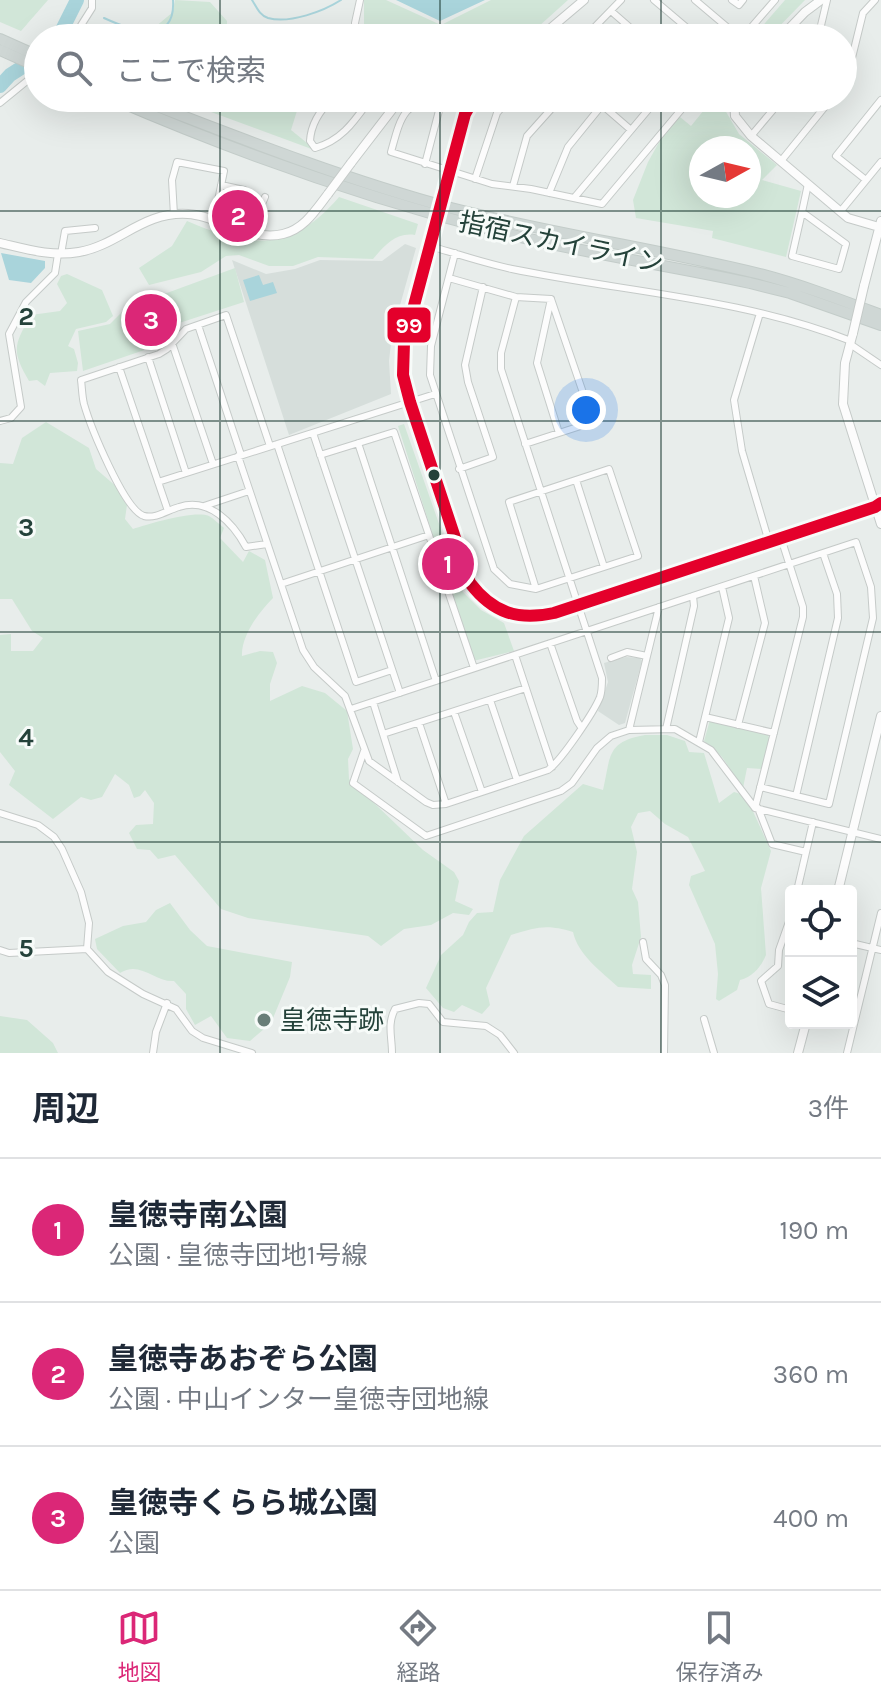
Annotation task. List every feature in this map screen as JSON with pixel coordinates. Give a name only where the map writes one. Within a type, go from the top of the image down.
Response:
[{"type":"main road","points":[[0,39],[24,50]]},
{"type":"main road","points":[[0,50],[24,63]]},
{"type":"main road","name":"指宿スカイライン","points":[[145,112],[299,174],[386,201],[504,233],[750,283],[803,297],[881,325]]},
{"type":"main road","name":"指宿スカイライン","points":[[172,112],[305,163],[389,190],[577,237],[760,274],[806,287],[881,315]]},
{"type":"street","points":[[82,24],[92,8],[92,0]]},
{"type":"street","points":[[355,24],[360,0]]},
{"type":"street","points":[[556,24],[584,0]]},
{"type":"street","points":[[598,24],[621,0]]},
{"type":"street","points":[[654,0],[682,24]]},
{"type":"street","points":[[695,0],[724,24]]},
{"type":"street","points":[[732,0],[739,5],[743,0]]},
{"type":"street","points":[[754,24],[775,0]]},
{"type":"street","points":[[793,24],[824,0]]},
{"type":"street","points":[[820,24],[824,0]]},
{"type":"street","points":[[857,37],[863,13],[875,0]]},
{"type":"street","points":[[611,11],[626,24]]},
{"type":"street","points":[[0,103],[24,82]]},
{"type":"street","points":[[866,180],[836,156],[881,100]]},
{"type":"street","points":[[320,112],[310,141],[315,148],[340,136],[362,112]]},
{"type":"street","points":[[0,243],[59,254],[96,247],[151,218],[187,214],[271,237],[298,228],[390,112]]},
{"type":"street","points":[[406,112],[401,117],[391,152],[448,176],[602,204],[679,112]]},
{"type":"street","points":[[425,164],[439,112]]},
{"type":"street","points":[[466,112],[404,343],[403,375],[470,583],[480,596],[504,613],[536,617],[878,505]]},
{"type":"street","points":[[475,179],[498,112]]},
{"type":"street","points":[[513,186],[527,136],[548,112]]},
{"type":"street","points":[[549,193],[568,147],[596,112]]},
{"type":"street","points":[[610,112],[631,130]]},
{"type":"street","points":[[574,198],[646,112]]},
{"type":"street","points":[[735,112],[751,136],[771,112]]},
{"type":"street","points":[[781,161],[821,112]]},
{"type":"street","points":[[761,144],[840,212],[855,222],[880,224],[851,339],[843,379],[843,404],[878,505],[881,524]]},
{"type":"street","points":[[174,215],[172,180],[177,162],[224,171],[214,220]]},
{"type":"street","points":[[840,212],[881,162]]},
{"type":"street","points":[[802,212],[846,244],[839,269],[792,256],[808,184]]},
{"type":"street","points":[[221,185],[244,190]]},
{"type":"street","points":[[250,232],[265,197]]},
{"type":"street","points":[[0,421],[11,418],[21,407],[9,334],[26,302],[55,273],[65,231],[95,228]]},
{"type":"street","points":[[431,242],[455,253],[510,269],[652,290],[760,313],[851,339],[881,365]]},
{"type":"street","points":[[455,253],[429,357],[435,394],[494,569],[510,584],[536,589],[638,556],[609,469],[509,502],[536,589]]},
{"type":"street","points":[[449,278],[516,297],[551,299]]},
{"type":"street","points":[[459,469],[493,457],[465,365],[483,287]]},
{"type":"street","points":[[198,325],[249,491],[307,659],[339,688],[351,709],[364,751],[372,764],[426,802],[446,804],[552,767],[599,700],[602,685],[588,631],[500,364],[516,297]]},
{"type":"street","points":[[551,299],[537,363],[559,433]]},
{"type":"street","points":[[525,444],[593,422],[551,299]]},
{"type":"street","points":[[760,313],[734,400],[742,451],[769,542]]},
{"type":"street","points":[[249,491],[204,506],[186,505],[152,517],[142,515],[133,509],[106,457],[84,403],[81,380],[163,351],[182,331],[226,315],[356,682],[392,670]]},
{"type":"street","points":[[172,343],[213,464]]},
{"type":"street","points":[[148,357],[186,473]]},
{"type":"street","points":[[119,367],[168,511]]},
{"type":"street","points":[[158,482],[435,394]]},
{"type":"street","points":[[320,455],[394,432],[474,668]]},
{"type":"street","points":[[313,433],[400,693]]},
{"type":"street","points":[[358,443],[436,681]]},
{"type":"street","points":[[576,480],[604,567]]},
{"type":"street","points":[[204,506],[223,517],[246,547],[267,544]]},
{"type":"street","points":[[281,584],[429,535]]},
{"type":"street","points":[[756,808],[803,617],[803,607],[781,538]]},
{"type":"street","points":[[351,709],[856,542],[871,587],[873,618],[829,804],[760,787]]},
{"type":"street","points":[[796,796],[838,618],[837,594],[823,553]]},
{"type":"street","points":[[738,725],[765,623],[754,576]]},
{"type":"street","points":[[699,742],[729,618],[722,587]]},
{"type":"street","points":[[666,729],[694,606],[693,596]]},
{"type":"street","points":[[629,730],[659,607]]},
{"type":"street","points":[[550,643],[581,727]]},
{"type":"street","points":[[611,658],[627,652],[647,656]]},
{"type":"street","points":[[515,655],[552,767]]},
{"type":"street","points":[[383,734],[526,688]]},
{"type":"street","points":[[490,700],[517,780]]},
{"type":"street","points":[[373,702],[398,783]]},
{"type":"street","points":[[454,712],[482,792]]},
{"type":"street","points":[[839,885],[881,716]]},
{"type":"street","points":[[705,717],[774,733]]},
{"type":"street","points":[[419,723],[446,804]]},
{"type":"street","points":[[364,751],[353,783],[426,836],[561,791],[572,783],[601,743],[611,736],[629,730],[681,730],[717,756],[756,808],[772,844],[806,852]]},
{"type":"street","points":[[756,808],[881,839]]},
{"type":"street","points":[[0,813],[38,825],[54,837],[81,892],[89,923],[87,949],[108,972],[143,994],[176,1009],[192,1031],[203,1038],[252,1053]]},
{"type":"street","points":[[798,885],[813,822]]},
{"type":"street","points":[[847,1053],[881,913]]},
{"type":"street","points":[[785,937],[779,950],[778,966],[761,981],[769,1004],[785,1008]]},
{"type":"street","points":[[643,942],[646,959],[664,979],[664,1053]]},
{"type":"street","points":[[857,944],[881,950]]},
{"type":"street","points":[[0,950],[9,953],[87,949]]},
{"type":"street","points":[[153,1053],[156,1032],[167,1003]]},
{"type":"street","points":[[392,1053],[390,1018],[395,1009],[419,1003],[429,1004],[443,1022],[492,1029],[514,1053]]},
{"type":"street","points":[[704,1019],[714,1053]]},
{"type":"street","points":[[798,1053],[804,1029]]},
{"type":"shaded area","points":[[405,244],[416,248],[392,334],[389,361],[391,394],[289,435],[232,260],[266,274],[295,269],[320,260],[382,261]]},
{"type":"shaded area","points":[[626,657],[640,658],[642,661],[625,723],[619,725],[598,711],[608,682],[604,663]]},
{"type":"green space","points":[[0,0],[48,0],[21,31],[0,22]]},
{"type":"green space","points":[[175,0],[210,2],[227,24],[159,24],[173,12]]},
{"type":"green space","points":[[364,0],[386,0],[439,24],[364,24]]},
{"type":"green space","points":[[491,0],[568,0],[541,24],[443,24]]},
{"type":"green space","points":[[785,0],[805,0],[782,24],[764,24]]},
{"type":"green space","points":[[211,112],[297,112],[291,130],[317,151]]},
{"type":"green space","points":[[702,112],[726,112],[741,136],[689,136],[689,208],[761,208],[761,152],[777,165],[762,180],[801,191],[786,257],[712,238],[713,231],[636,218],[633,200],[662,137],[680,117],[691,126]]},
{"type":"green space","points":[[339,197],[418,224],[415,235],[397,238],[373,259],[318,257],[293,266],[269,266],[239,255],[226,256],[201,272],[149,285],[139,268],[172,246],[187,221],[231,237],[269,240],[304,228]]},
{"type":"green space","points":[[225,204],[248,208],[245,222],[218,212]]},
{"type":"green space","points":[[235,268],[244,302],[176,324],[159,345],[83,371],[78,331],[110,324],[126,308]]},
{"type":"green space","points":[[67,274],[102,290],[113,316],[106,322],[76,329],[68,346],[74,349],[77,371],[50,373],[45,386],[37,380],[29,381],[19,362],[18,341],[31,315],[60,311],[67,303],[57,284],[61,276]]},
{"type":"green space","points":[[46,422],[89,448],[96,469],[117,487],[127,505],[125,519],[133,529],[183,516],[209,516],[224,528],[220,538],[243,562],[249,551],[265,560],[273,598],[248,633],[242,656],[260,651],[273,652],[277,663],[270,684],[270,701],[302,686],[325,693],[347,711],[353,749],[348,759],[349,779],[423,850],[454,872],[459,881],[455,901],[473,909],[469,915],[453,913],[431,925],[404,929],[381,946],[368,936],[248,918],[221,909],[175,855],[158,859],[150,850],[137,849],[129,833],[136,825],[153,824],[154,803],[145,790],[134,798],[129,785],[115,774],[102,797],[91,800],[81,797],[53,819],[9,785],[15,771],[0,752],[0,635],[11,634],[11,651],[33,651],[43,638],[32,631],[12,599],[0,599],[0,463],[13,464],[22,438]]},
{"type":"green space","points":[[404,424],[463,592],[481,610],[504,623],[514,651],[473,661],[398,426]]},
{"type":"green space","points":[[710,720],[768,735],[762,769],[747,768],[743,788],[722,757],[704,741]]},
{"type":"green space","points":[[645,735],[667,735],[685,741],[689,752],[704,753],[719,803],[734,792],[741,794],[751,807],[771,851],[761,888],[766,955],[759,967],[749,977],[740,980],[737,990],[719,1001],[716,999],[718,974],[715,944],[689,885],[691,876],[705,871],[688,837],[650,811],[638,813],[631,827],[637,852],[632,889],[638,902],[641,937],[632,965],[633,974],[651,975],[651,989],[618,987],[585,955],[573,932],[542,928],[511,935],[486,988],[490,1005],[482,1014],[462,1005],[454,1012],[443,1008],[426,988],[441,955],[463,935],[477,913],[493,912],[500,880],[524,836],[583,784],[603,790],[612,752],[623,742]]},
{"type":"green space","points":[[170,903],[190,930],[207,946],[292,962],[290,977],[271,1023],[250,1041],[227,1038],[211,1016],[195,1025],[186,1009],[186,994],[174,981],[141,970],[120,973],[97,949],[95,939],[123,926],[146,922],[156,910]]},
{"type":"green space","points":[[0,1016],[27,1020],[53,1043],[58,1053],[0,1053]]},
{"type":"water","points":[[396,0],[485,0],[440,21]]},
{"type":"water","points":[[1,253],[45,261],[45,268],[31,283],[9,280]]},
{"type":"water","points":[[259,275],[263,285],[273,282],[277,293],[250,301],[243,280]]},
{"type":"waterway","points":[[65,24],[77,0]]},
{"type":"waterway","points":[[167,24],[172,15],[173,0]]},
{"type":"waterway","points":[[252,0],[262,15],[277,19],[306,15],[341,0]]},
{"type":"waterway","points":[[104,18],[119,24]]},
{"type":"waterway","points":[[0,86],[24,66]]},
{"type":"transit line","name":"99","points":[[466,112],[404,343],[403,375],[470,583],[479,593],[497,608],[518,615],[554,613],[881,503]]},
{"type":"place","name":"皇徳寺あおぞら公園","points":[[238,216]]},
{"type":"place","name":"皇徳寺くらら城公園","points":[[151,320]]},
{"type":"place","name":"皇徳寺南公園","points":[[448,564]]},
{"type":"place","name":"皇徳寺跡","points":[[264,1020]]}]
